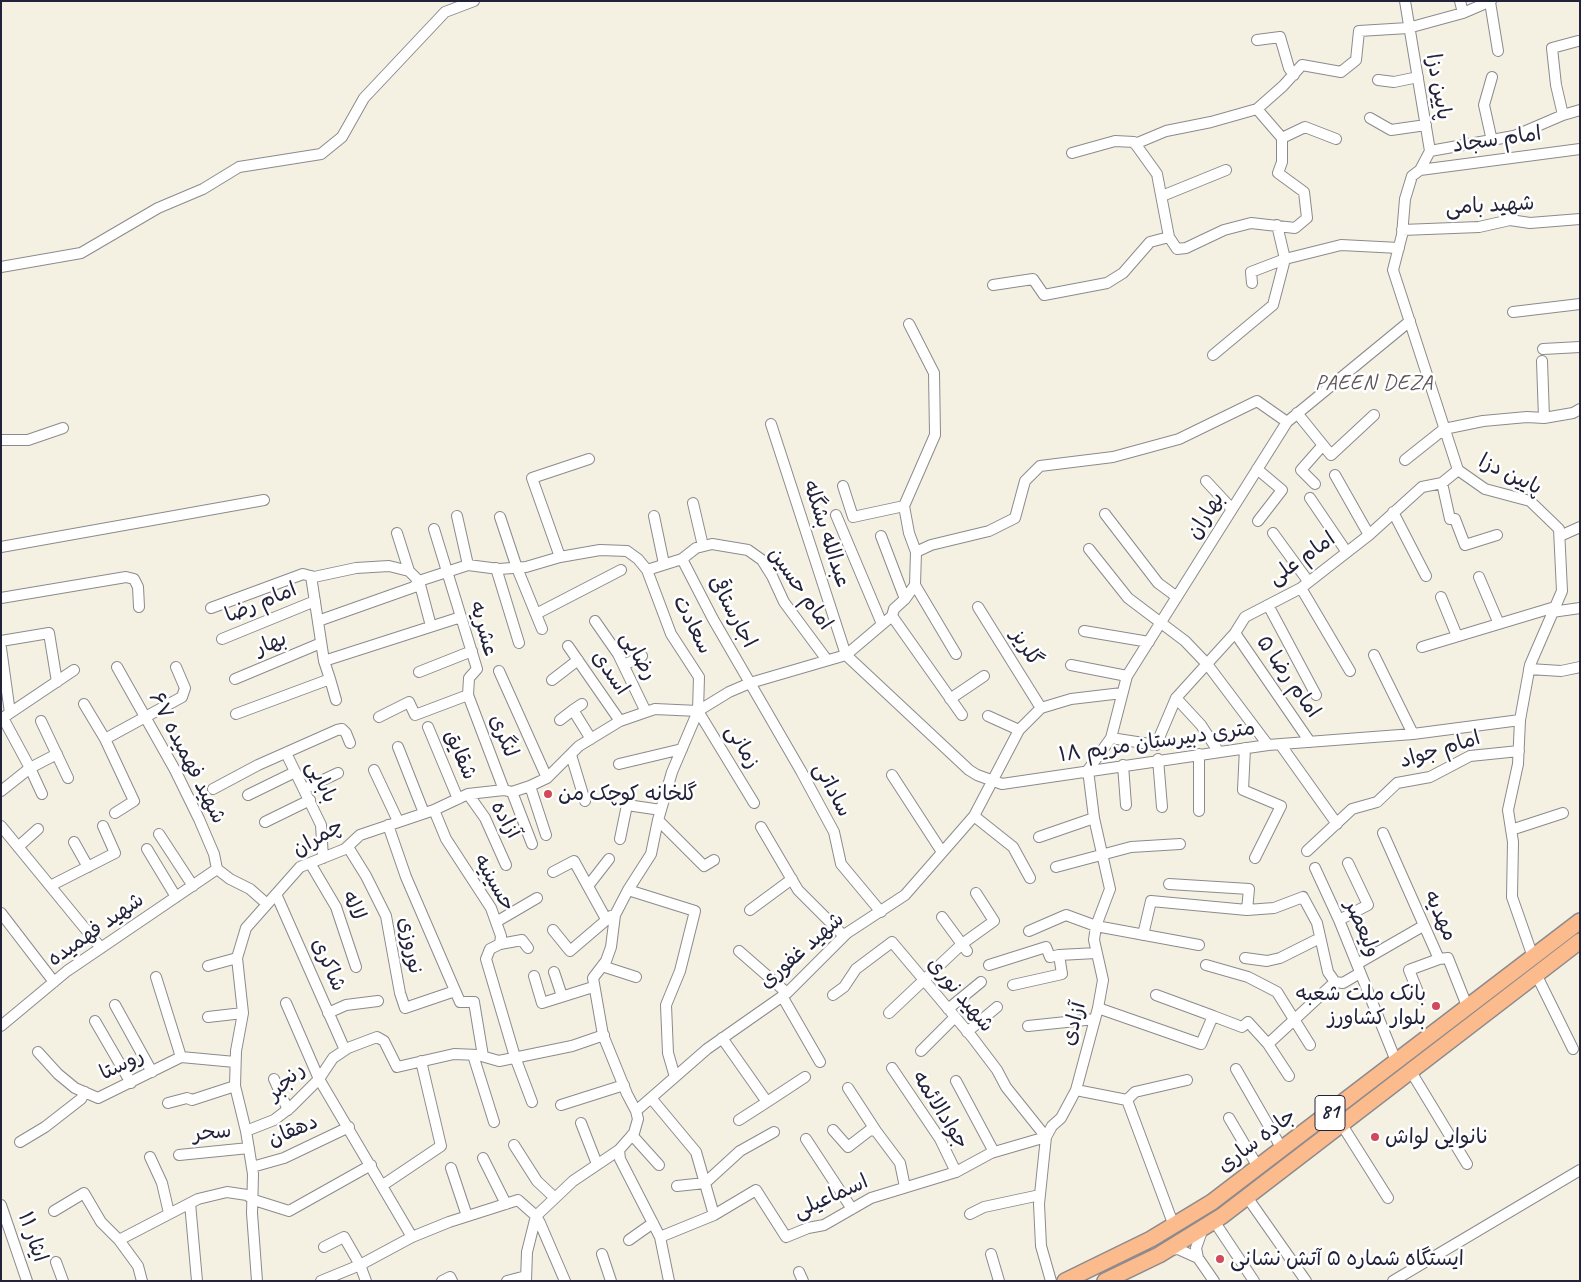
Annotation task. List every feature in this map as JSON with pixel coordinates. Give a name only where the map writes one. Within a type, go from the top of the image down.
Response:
[{"type":"highway","name":"جاده ساری","points":[[1065,1281],[1174,1226],[1282,1149],[1580,921]]},
{"type":"highway","name":"جاده ساری","points":[[1105,1281],[1167,1250],[1209,1225],[1247,1198],[1410,1070],[1580,941]]},
{"type":"street","points":[[1,267],[81,253],[158,208],[203,189],[238,167],[321,154],[342,137],[364,98],[445,12],[474,1]]},
{"type":"street","name":"پایین دزا","points":[[1405,1],[1430,151],[1420,170],[1412,176],[1405,199],[1399,248],[1393,270],[1458,470],[1484,488],[1530,501],[1559,529],[1560,536]]},
{"type":"street","points":[[1460,1],[1463,13]]},
{"type":"street","points":[[1135,144],[1166,131],[1211,122],[1257,109],[1302,66],[1341,72],[1356,60],[1358,31],[1408,28],[1463,13],[1491,2],[1498,51]]},
{"type":"street","points":[[1257,40],[1280,37],[1289,68],[1294,74]]},
{"type":"street","points":[[1563,115],[1556,85],[1552,48],[1578,41]]},
{"type":"street","points":[[1378,80],[1394,82],[1418,77]]},
{"type":"street","points":[[1492,77],[1484,105],[1492,141]]},
{"type":"street","points":[[1072,153],[1115,140],[1134,142],[1157,174],[1169,237],[1177,250],[1186,248],[1224,230],[1251,223],[1294,228],[1306,218],[1304,192],[1278,173],[1282,162],[1282,138],[1257,109]]},
{"type":"street","points":[[1430,151],[1514,136],[1563,115],[1580,110]]},
{"type":"street","points":[[1370,118],[1391,130],[1426,125]]},
{"type":"street","points":[[1282,138],[1305,127],[1336,139]]},
{"type":"street","name":"امام سجاد","points":[[1420,170],[1580,149]]},
{"type":"street","points":[[1162,196],[1226,170]]},
{"type":"street","name":"شهید بامی","points":[[1402,230],[1479,226],[1510,220],[1530,223],[1580,219]]},
{"type":"street","points":[[1213,355],[1273,305],[1285,259],[1277,225]]},
{"type":"street","points":[[993,286],[1033,278],[1044,295],[1107,283],[1122,273],[1150,242],[1169,237]]},
{"type":"street","points":[[1252,284],[1251,272],[1285,259],[1341,245],[1399,248]]},
{"type":"street","points":[[1513,312],[1580,304]]},
{"type":"street","name":"بهاران","points":[[1088,770],[1111,738],[1127,676],[1287,422],[1410,321]]},
{"type":"street","points":[[506,1281],[526,1278],[527,1252],[536,1216],[573,1181],[619,1150],[632,1135],[638,1119],[636,1110],[604,1036],[592,978],[602,966],[611,947],[617,912],[628,890],[651,854],[659,815],[672,772],[698,711],[730,692],[750,683],[846,655],[892,616],[894,609],[905,599],[915,584],[916,552],[909,533],[904,506],[935,435],[934,373],[909,324]]},
{"type":"street","points":[[1543,349],[1580,347]]},
{"type":"street","points":[[1542,361],[1544,418]]},
{"type":"street","points":[[916,552],[931,544],[989,531],[1015,518],[1025,481],[1040,466],[1113,457],[1179,440],[1257,401],[1287,422]]},
{"type":"street","points":[[1404,460],[1444,429],[1483,421],[1527,417],[1544,418],[1573,413],[1580,409]]},
{"type":"street","points":[[1297,413],[1331,455],[1374,415]]},
{"type":"street","name":"عبدالله بشگله","points":[[771,424],[846,655]]},
{"type":"street","points":[[1,440],[28,440],[63,428]]},
{"type":"street","points":[[1315,484],[1301,470],[1323,445]]},
{"type":"street","points":[[318,621],[414,588],[419,581],[468,565],[516,568],[560,557],[532,478],[589,459]]},
{"type":"street","points":[[1257,469],[1282,490],[1258,521]]},
{"type":"street","name":"امام علی","points":[[1111,738],[1156,745],[1178,696],[1235,633],[1245,617],[1305,584],[1369,535],[1422,487],[1442,483],[1458,470]]},
{"type":"street","points":[[1335,475],[1369,535]]},
{"type":"street","points":[[1206,480],[1232,509]]},
{"type":"street","points":[[1442,483],[1450,519],[1455,519],[1465,545],[1497,535]]},
{"type":"street","points":[[844,486],[853,516],[904,506]]},
{"type":"street","points":[[1310,498],[1346,551]]},
{"type":"street","points":[[1,547],[264,500]]},
{"type":"street","points":[[647,570],[682,559],[696,548],[703,546],[693,503]]},
{"type":"street","points":[[1393,512],[1426,576]]},
{"type":"street","points":[[1105,514],[1158,583],[1178,597]]},
{"type":"street","points":[[836,515],[882,624]]},
{"type":"street","points":[[457,516],[468,565]]},
{"type":"street","points":[[654,516],[664,564]]},
{"type":"street","points":[[500,517],[516,568],[542,629]]},
{"type":"street","points":[[1533,957],[1512,897],[1513,842],[1508,810],[1518,764],[1520,720],[1529,669],[1562,591],[1560,536],[1580,527]]},
{"type":"street","name":"عشریه","points":[[434,529],[477,669],[469,678],[468,695]]},
{"type":"street","points":[[397,533],[409,571],[419,581],[431,626]]},
{"type":"street","points":[[1272,533],[1305,584],[1350,671]]},
{"type":"street","points":[[881,536],[905,599]]},
{"type":"street","name":"امام حسین","points":[[703,546],[712,544],[734,546],[748,550],[762,560],[784,602],[826,660]]},
{"type":"street","points":[[1089,549],[1128,598],[1184,641],[1207,664],[1268,745]]},
{"type":"street","name":"سعادت","points":[[560,557],[600,550],[627,551],[638,559],[647,570],[671,634],[699,677],[698,711]]},
{"type":"street","name":"اجارستاقی","points":[[682,559],[713,620],[750,683]]},
{"type":"street","points":[[211,608],[303,574],[311,576],[356,568],[389,566],[409,571]]},
{"type":"street","points":[[496,568],[519,642]]},
{"type":"street","points":[[536,614],[620,570]]},
{"type":"street","points":[[311,576],[324,662],[336,700]]},
{"type":"street","points":[[1,598],[126,577],[134,579],[138,587],[139,607]]},
{"type":"street","points":[[1479,577],[1499,624]]},
{"type":"street","points":[[915,584],[956,654]]},
{"type":"street","points":[[1441,597],[1458,636]]},
{"type":"street","name":"امام رضا","points":[[222,639],[315,601]]},
{"type":"street","points":[[1268,605],[1316,695]]},
{"type":"street","name":"گلریز","points":[[978,607],[1041,708]]},
{"type":"street","points":[[1422,647],[1554,609],[1580,608]]},
{"type":"street","points":[[892,616],[962,715]]},
{"type":"street","points":[[324,662],[461,617]]},
{"type":"street","name":"رضایی","points":[[595,621],[624,665],[646,712]]},
{"type":"street","points":[[1084,631],[1149,642]]},
{"type":"street","points":[[1,641],[49,633],[57,682]]},
{"type":"street","name":"امام رضا ۵","points":[[1235,633],[1310,742]]},
{"type":"street","name":"بهار","points":[[235,679],[321,643]]},
{"type":"street","name":"اسدی","points":[[568,646],[620,721]]},
{"type":"street","points":[[1,648],[5,717],[42,794]]},
{"type":"street","points":[[419,672],[472,651]]},
{"type":"street","name":"۱۸ متری دبیرستان مریم","points":[[846,655],[969,770],[1002,784],[1218,751],[1268,745],[1414,734],[1520,720]]},
{"type":"street","points":[[1374,655],[1414,734]]},
{"type":"street","points":[[624,665],[642,656]]},
{"type":"street","points":[[552,680],[578,660]]},
{"type":"street","points":[[1072,665],[1127,676]]},
{"type":"street","name":"شهید فهمیده ۶۷","points":[[117,667],[175,770],[214,854],[216,869]]},
{"type":"street","points":[[105,739],[144,716],[182,697],[185,693],[185,688],[176,667]]},
{"type":"street","points":[[1529,669],[1561,671],[1580,667]]},
{"type":"street","points":[[5,717],[74,670]]},
{"type":"street","points":[[499,671],[547,778]]},
{"type":"street","points":[[950,699],[984,676]]},
{"type":"street","points":[[236,714],[330,678]]},
{"type":"street","name":"ساداتی","points":[[750,683],[834,832],[842,864],[880,912]]},
{"type":"street","points":[[994,781],[1019,730],[1041,708],[1071,699],[1122,693]]},
{"type":"street","points":[[379,716],[409,702],[415,715],[468,695]]},
{"type":"street","name":"لنگری","points":[[468,695],[532,844]]},
{"type":"street","points":[[1178,696],[1201,725],[1218,751]]},
{"type":"street","points":[[84,704],[105,739],[134,801],[115,813]]},
{"type":"street","points":[[560,720],[577,707],[591,739]]},
{"type":"street","name":"چمران","points":[[258,1281],[252,1213],[254,1200],[252,1167],[246,1131],[235,1086],[235,1062],[243,1013],[236,958],[246,928],[300,867],[348,847],[360,835],[429,812],[463,796],[508,791],[530,786],[547,778],[591,739],[620,721],[655,709],[698,711]]},
{"type":"street","name":"زمانی","points":[[698,711],[754,803]]},
{"type":"street","points":[[988,716],[1019,730]]},
{"type":"street","points":[[41,721],[68,778]]},
{"type":"street","name":"شقایق","points":[[428,727],[463,796]]},
{"type":"street","points":[[213,790],[286,753],[337,730],[342,730],[346,733],[350,743]]},
{"type":"street","points":[[1280,744],[1337,824]]},
{"type":"street","name":"حسینیه","points":[[398,747],[429,812],[491,908],[501,936],[500,944],[490,948],[486,959],[515,1058],[532,1102]]},
{"type":"street","points":[[1245,748],[1243,790],[1281,806],[1255,858]]},
{"type":"street","points":[[618,764],[682,749]]},
{"type":"street","name":"امام جواد","points":[[1307,851],[1352,809],[1377,802],[1397,783],[1430,777],[1470,756],[1519,751]]},
{"type":"street","name":"بابایی","points":[[286,753],[322,825],[323,858]]},
{"type":"street","points":[[1,791],[30,768],[57,754]]},
{"type":"street","points":[[1199,754],[1199,811]]},
{"type":"street","points":[[571,755],[585,802]]},
{"type":"street","points":[[1158,760],[1162,807]]},
{"type":"street","points":[[1123,765],[1126,805]]},
{"type":"street","points":[[374,770],[393,823],[406,877],[460,1002],[474,1002],[478,1055],[494,1122]]},
{"type":"street","name":"آزادی","points":[[1046,1137],[1052,1126],[1061,1118],[1076,1090],[1096,1019],[1103,980],[1094,940],[1096,926],[1110,889],[1094,818],[1088,770]]},
{"type":"street","points":[[248,795],[295,772]]},
{"type":"street","points":[[304,789],[338,773]]},
{"type":"street","points":[[892,775],[942,852]]},
{"type":"street","name":"شهید غفوری","points":[[636,1110],[722,1038],[785,994],[844,936],[905,895],[974,816],[994,781]]},
{"type":"street","points":[[530,786],[546,835]]},
{"type":"street","name":"آزاده","points":[[463,796],[485,818],[506,865]]},
{"type":"street","points":[[265,822],[310,800]]},
{"type":"street","points":[[620,839],[627,805],[659,815],[704,866],[714,860]]},
{"type":"street","points":[[1511,830],[1563,812]]},
{"type":"street","points":[[974,816],[1013,848],[1030,878]]},
{"type":"street","points":[[1040,837],[1094,818]]},
{"type":"street","points":[[1,826],[101,948]]},
{"type":"street","points":[[50,886],[115,853],[103,826]]},
{"type":"street","points":[[761,827],[798,890],[844,936]]},
{"type":"street","points":[[18,847],[38,829]]},
{"type":"street","name":"مهدیه","points":[[1382,833],[1438,959],[1448,958],[1467,1006]]},
{"type":"street","points":[[159,834],[192,886]]},
{"type":"street","points":[[74,842],[88,867]]},
{"type":"street","points":[[1056,867],[1131,847],[1180,844]]},
{"type":"street","name":"نوروزی","points":[[348,847],[366,876],[386,916],[400,992],[405,1008],[455,990]]},
{"type":"street","points":[[147,849],[176,897]]},
{"type":"street","points":[[588,886],[609,859]]},
{"type":"street","points":[[554,872],[574,861],[606,919]]},
{"type":"street","points":[[1339,920],[1368,905],[1348,863]]},
{"type":"street","name":"لاله","points":[[310,864],[336,907],[356,967]]},
{"type":"street","name":"ولیعصر","points":[[1315,868],[1339,920],[1396,1061]]},
{"type":"street","points":[[216,869],[230,879],[250,889],[267,904]]},
{"type":"street","name":"شهید فهمیده","points":[[5,1023],[54,982],[216,869]]},
{"type":"street","points":[[750,910],[792,879]]},
{"type":"street","points":[[1169,884],[1249,889],[1247,910]]},
{"type":"street","points":[[628,890],[695,911],[680,971],[666,1005],[668,1053],[675,1077]]},
{"type":"street","points":[[889,1013],[922,980],[965,948],[994,921],[976,893]]},
{"type":"street","name":"شاکری","points":[[276,894],[345,1050]]},
{"type":"street","points":[[1144,935],[1151,902],[1247,910],[1274,908],[1302,897],[1317,923],[1328,972],[1335,982],[1343,983],[1358,969],[1423,926]]},
{"type":"street","points":[[496,922],[537,898]]},
{"type":"street","points":[[552,930],[570,951],[606,919],[617,912]]},
{"type":"street","points":[[1,913],[54,982]]},
{"type":"street","points":[[1029,930],[1066,915],[1096,926],[1200,945]]},
{"type":"street","points":[[942,917],[965,948]]},
{"type":"street","points":[[1245,958],[1267,961],[1280,958],[1320,938]]},
{"type":"street","points":[[500,944],[522,940],[528,948]]},
{"type":"street","name":"شهید نوری","points":[[833,995],[844,987],[856,968],[892,942],[967,1032],[996,1070],[1006,1087],[1046,1137]]},
{"type":"street","points":[[989,965],[1046,947],[1050,957],[1096,952]]},
{"type":"street","points":[[740,951],[785,994],[820,1062]]},
{"type":"street","points":[[1014,985],[1062,974],[1059,956]]},
{"type":"street","points":[[208,966],[236,958]]},
{"type":"street","points":[[1420,997],[1409,970],[1438,959]]},
{"type":"street","points":[[1206,965],[1248,977],[1277,992],[1310,1045]]},
{"type":"street","points":[[602,966],[636,977]]},
{"type":"street","points":[[554,972],[562,996]]},
{"type":"street","points":[[1536,974],[1573,1049]]},
{"type":"street","points":[[534,976],[542,1003],[593,987]]},
{"type":"street","points":[[156,977],[181,1056],[235,1062]]},
{"type":"street","points":[[921,1051],[951,1013],[981,982]]},
{"type":"street","points":[[1268,1044],[1335,982]]},
{"type":"street","points":[[1156,995],[1242,1027],[1248,1022],[1268,1044],[1289,1076]]},
{"type":"street","points":[[328,1013],[346,1004],[378,1001]]},
{"type":"street","points":[[286,1003],[319,1079],[412,1236]]},
{"type":"street","points":[[115,1005],[152,1072]]},
{"type":"street","points":[[967,1032],[997,1007]]},
{"type":"street","points":[[1098,1008],[1201,1044],[1213,1016]]},
{"type":"street","points":[[1,1012],[5,1023]]},
{"type":"street","points":[[208,1017],[243,1013]]},
{"type":"street","points":[[1028,1026],[1096,1019]]},
{"type":"street","points":[[95,1021],[131,1083]]},
{"type":"street","points":[[345,1050],[377,1037],[384,1041],[397,1066],[454,1054],[478,1055],[499,1061],[572,1046],[604,1036]]},
{"type":"street","points":[[722,1038],[767,1102]]},
{"type":"street","name":"رنجبر","points":[[246,1131],[274,1120],[288,1110],[319,1079],[333,1058],[345,1050]]},
{"type":"street","name":"روستا","points":[[38,1052],[58,1074],[75,1088],[98,1098],[131,1083],[181,1056]]},
{"type":"street","points":[[382,1185],[441,1146],[421,1061]]},
{"type":"street","name":"جوادالائمه","points":[[892,1068],[940,1139],[956,1172]]},
{"type":"street","points":[[1236,1069],[1282,1149]]},
{"type":"street","points":[[1410,1070],[1467,1164]]},
{"type":"street","points":[[739,1120],[805,1077]]},
{"type":"street","points":[[274,1079],[288,1110]]},
{"type":"street","points":[[1127,1100],[1135,1092],[1187,1080]]},
{"type":"street","points":[[956,1081],[994,1152]]},
{"type":"street","points":[[562,1106],[624,1085]]},
{"type":"street","points":[[168,1103],[187,1098],[192,1100],[235,1086]]},
{"type":"street","points":[[848,1088],[900,1163],[905,1187]]},
{"type":"street","points":[[1076,1090],[1127,1100]]},
{"type":"street","points":[[20,1142],[45,1127],[81,1099],[86,1092]]},
{"type":"street","points":[[651,1098],[696,1152],[714,1215]]},
{"type":"street","points":[[1127,1100],[1174,1226]]},
{"type":"street","points":[[1229,1118],[1258,1167]]},
{"type":"street","points":[[582,1123],[597,1164]]},
{"type":"street","points":[[1342,1125],[1388,1198]]},
{"type":"street","name":"دهقان","points":[[252,1167],[284,1158],[349,1127]]},
{"type":"street","points":[[833,1130],[848,1147],[870,1130],[876,1131]]},
{"type":"street","points":[[678,1186],[705,1183],[740,1151],[774,1132]]},
{"type":"street","points":[[632,1135],[658,1165]]},
{"type":"street","points":[[1046,1137],[1040,1195],[1041,1246],[1051,1281]]},
{"type":"street","name":"اسماعیلی","points":[[660,1237],[714,1215],[756,1190],[786,1237],[808,1228],[824,1225],[871,1198],[956,1172],[994,1152],[1046,1137]]},
{"type":"street","points":[[806,1138],[852,1209]]},
{"type":"street","points":[[514,1145],[537,1181],[555,1198]]},
{"type":"street","name":"سحر","points":[[179,1155],[249,1148]]},
{"type":"street","points":[[619,1150],[620,1159],[660,1237],[669,1281]]},
{"type":"street","points":[[150,1157],[162,1183],[168,1213]]},
{"type":"street","points":[[483,1158],[506,1204]]},
{"type":"street","points":[[119,1240],[190,1203],[226,1192],[247,1195],[254,1200],[289,1211],[371,1165]]},
{"type":"street","points":[[451,1168],[467,1216]]},
{"type":"street","points":[[1393,1281],[1580,1170]]},
{"type":"street","points":[[54,1211],[84,1193],[100,1222],[119,1240],[138,1266],[142,1281]]},
{"type":"street","points":[[970,1214],[984,1206],[1040,1195]]},
{"type":"street","points":[[1247,1198],[1306,1281]]},
{"type":"street","points":[[321,1281],[360,1265],[412,1236],[518,1200],[536,1216],[565,1281]]},
{"type":"street","points":[[190,1203],[197,1281]]},
{"type":"street","name":"ایثار ۱۱","points":[[1,1205],[27,1281]]},
{"type":"street","points":[[629,1240],[652,1223]]},
{"type":"street","points":[[1214,1281],[1198,1258],[1196,1248],[1209,1225],[1254,1281]]},
{"type":"street","points":[[324,1247],[344,1237],[360,1265],[366,1281]]},
{"type":"street","points":[[1167,1250],[1178,1249],[1198,1258]]},
{"type":"street","points":[[602,1254],[611,1281]]},
{"type":"street","points":[[991,1254],[999,1281]]},
{"type":"street","points":[[56,1262],[63,1281]]},
{"type":"street","points":[[442,1281],[450,1278],[452,1281]]},
{"type":"place","name":"گلخانه کوچک من","points":[[548,794]]},
{"type":"place","name":"بانک ملت شعبه بلوار کشاورز","points":[[1436,1006]]},
{"type":"place","name":"نانوایی لواش","points":[[1375,1137]]},
{"type":"place","name":"ایستگاه شماره ۵ آتش نشانی","points":[[1220,1259]]},
{"type":"district","name":"PAEEN DEZA","points":[[1374,383]]}]
